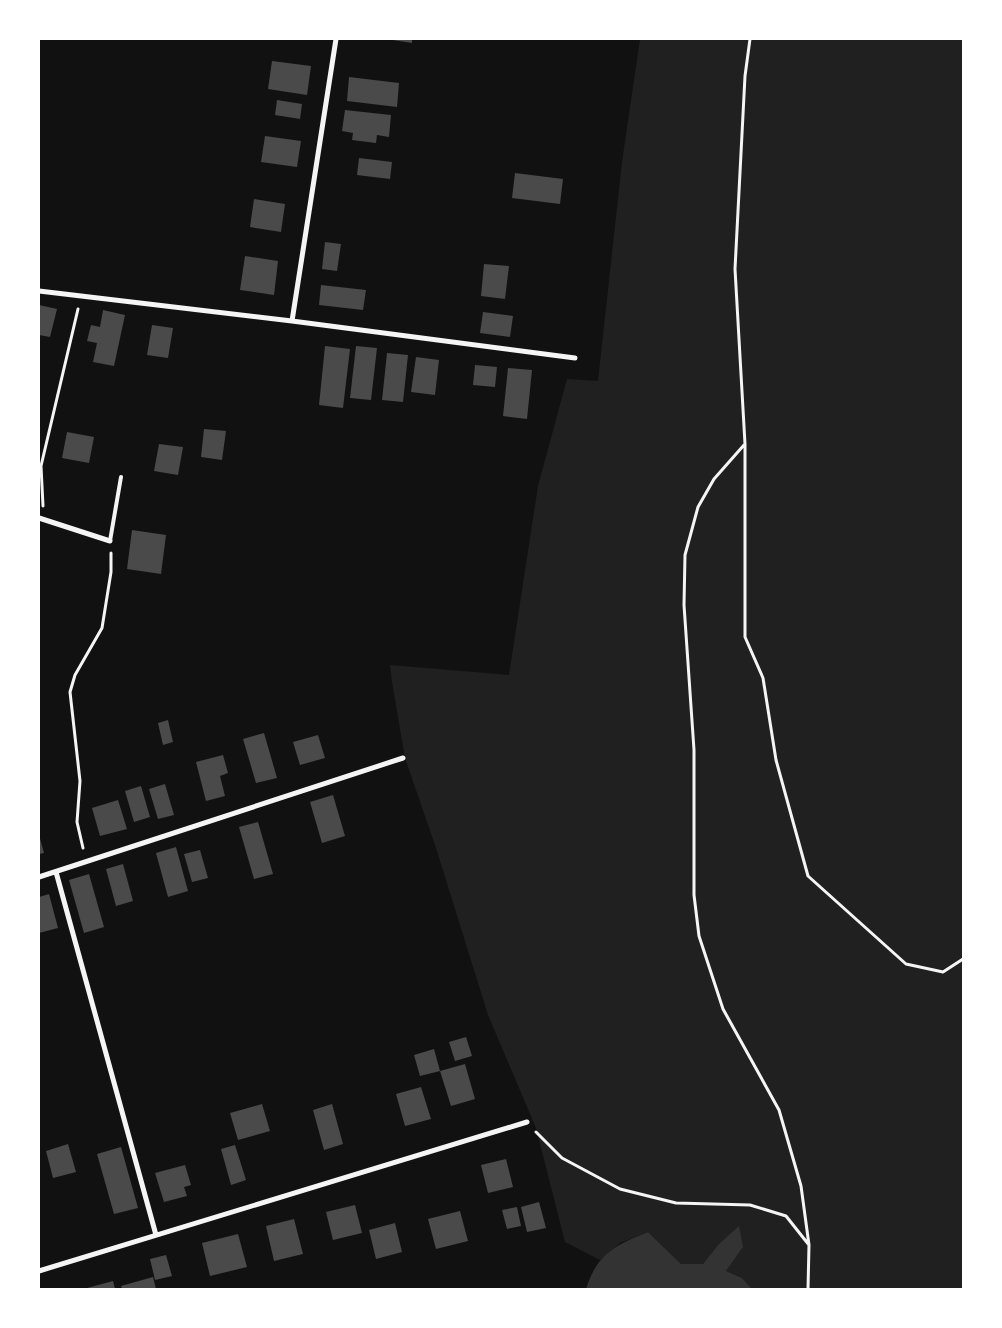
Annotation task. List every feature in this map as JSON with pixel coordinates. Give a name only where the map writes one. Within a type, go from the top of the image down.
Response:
[{"type":"street","points":[[292,321],[336,39]]},
{"type":"street","points":[[39,291],[292,321],[575,358]]},
{"type":"street","points":[[41,519],[110,541]]},
{"type":"street","points":[[39,877],[403,758]]},
{"type":"street","points":[[56,872],[156,1235]]},
{"type":"street","points":[[39,1271],[527,1122]]},
{"type":"lane","points":[[110,541],[121,477]]},
{"type":"path","points":[[750,39],[745,76],[735,269],[745,444],[746,637],[763,678],[776,760],[808,876],[906,964],[943,972],[963,959]]},
{"type":"path","points":[[41,519],[41,466],[81,296]]},
{"type":"path","points":[[745,444],[714,480],[698,507],[685,555],[684,605],[694,750],[694,895],[699,936],[723,1009],[779,1110],[801,1186],[809,1245],[808,1289]]},
{"type":"path","points":[[86,861],[77,822],[80,781],[70,692],[75,675],[102,628],[111,572],[110,541]]},
{"type":"path","points":[[527,1122],[562,1158],[620,1189],[676,1203],[750,1205],[786,1216],[809,1245]]},
{"type":"shaded area","points":[[640,39],[963,39],[963,1289],[752,1289],[742,1278],[726,1271],[743,1247],[718,1245],[703,1264],[681,1264],[648,1232],[620,1243],[600,1260],[565,1242],[536,1128],[488,1015],[436,848],[405,758],[390,665],[509,675],[538,486],[567,379],[598,381],[622,162]]},
{"type":"shaded area","points":[[739,1226],[743,1247],[726,1271],[742,1278],[752,1289],[586,1289],[590,1277],[602,1259],[626,1241],[648,1232],[681,1264],[703,1264],[718,1245]]},
{"type":"building","points":[[386,39],[412,39],[412,43]]},
{"type":"building","points":[[272,61],[311,66],[307,95],[268,89]]},
{"type":"building","points":[[349,77],[399,83],[397,107],[347,101]]},
{"type":"building","points":[[277,100],[302,104],[300,119],[275,115]]},
{"type":"building","points":[[345,110],[391,115],[389,137],[377,135],[376,143],[352,140],[353,133],[342,131]]},
{"type":"building","points":[[265,136],[301,141],[297,167],[261,162]]},
{"type":"building","points":[[359,158],[392,162],[390,179],[357,175]]},
{"type":"building","points":[[515,173],[563,179],[560,204],[512,198]]},
{"type":"building","points":[[254,199],[285,204],[281,232],[250,227]]},
{"type":"building","points":[[325,242],[341,244],[337,271],[322,269]]},
{"type":"building","points":[[245,256],[278,261],[274,295],[240,290]]},
{"type":"building","points":[[484,264],[509,266],[505,299],[481,296]]},
{"type":"building","points":[[321,285],[366,290],[363,310],[319,305]]},
{"type":"building","points":[[39,305],[57,309],[50,337],[39,335]]},
{"type":"building","points":[[103,310],[125,315],[114,366],[93,362],[97,343],[87,341],[91,325],[100,327]]},
{"type":"building","points":[[483,312],[513,316],[510,337],[480,333]]},
{"type":"building","points":[[152,325],[173,328],[168,358],[147,355]]},
{"type":"building","points":[[325,346],[350,349],[343,408],[319,405]]},
{"type":"building","points":[[356,346],[377,348],[371,400],[350,398]]},
{"type":"building","points":[[387,353],[408,355],[403,402],[382,400]]},
{"type":"building","points":[[416,357],[439,360],[435,395],[411,392]]},
{"type":"building","points":[[475,365],[497,367],[495,387],[473,385]]},
{"type":"building","points":[[508,368],[532,370],[527,419],[503,416]]},
{"type":"building","points":[[204,429],[226,431],[222,460],[201,457]]},
{"type":"building","points":[[67,432],[94,437],[89,463],[62,458]]},
{"type":"building","points":[[159,444],[183,447],[178,475],[154,471]]},
{"type":"building","points":[[132,530],[166,535],[161,574],[127,569]]},
{"type":"building","points":[[168,720],[173,742],[163,745],[158,723]]},
{"type":"building","points":[[264,733],[277,778],[256,783],[243,739]]},
{"type":"building","points":[[318,735],[325,758],[300,765],[293,742]]},
{"type":"building","points":[[223,755],[228,773],[220,776],[225,796],[206,801],[196,762]]},
{"type":"building","points":[[165,784],[174,815],[158,819],[149,789]]},
{"type":"building","points":[[141,786],[150,817],[134,822],[125,791]]},
{"type":"building","points":[[333,795],[345,836],[322,843],[310,802]]},
{"type":"building","points":[[118,800],[127,829],[100,836],[92,808]]},
{"type":"building","points":[[258,822],[273,874],[254,879],[239,827]]},
{"type":"building","points":[[39,835],[44,853],[39,854]]},
{"type":"building","points":[[176,847],[188,891],[168,897],[156,853]]},
{"type":"building","points":[[200,850],[208,878],[192,882],[184,854]]},
{"type":"building","points":[[123,864],[133,901],[116,906],[106,869]]},
{"type":"building","points":[[89,874],[104,927],[84,933],[69,880]]},
{"type":"building","points":[[49,894],[58,928],[39,933],[39,897]]},
{"type":"building","points":[[466,1037],[472,1056],[455,1061],[449,1042]]},
{"type":"building","points":[[434,1049],[440,1071],[420,1076],[414,1055]]},
{"type":"building","points":[[465,1064],[475,1099],[451,1106],[440,1071]]},
{"type":"building","points":[[421,1087],[431,1119],[405,1126],[396,1094]]},
{"type":"building","points":[[262,1104],[270,1131],[238,1140],[230,1113]]},
{"type":"building","points":[[332,1104],[343,1144],[324,1150],[313,1110]]},
{"type":"building","points":[[68,1144],[76,1172],[53,1178],[46,1151]]},
{"type":"building","points":[[235,1145],[246,1180],[231,1185],[221,1149]]},
{"type":"building","points":[[121,1147],[138,1208],[114,1214],[97,1154]]},
{"type":"building","points":[[506,1159],[513,1187],[488,1193],[481,1165]]},
{"type":"building","points":[[185,1165],[191,1185],[184,1187],[187,1196],[164,1202],[155,1173]]},
{"type":"building","points":[[539,1202],[546,1228],[527,1232],[521,1207]]},
{"type":"building","points":[[355,1205],[362,1233],[333,1240],[326,1212]]},
{"type":"building","points":[[517,1207],[521,1226],[507,1229],[502,1210]]},
{"type":"building","points":[[460,1211],[468,1241],[436,1249],[428,1219]]},
{"type":"building","points":[[294,1219],[303,1254],[274,1261],[266,1226]]},
{"type":"building","points":[[395,1223],[402,1252],[376,1259],[369,1230]]},
{"type":"building","points":[[238,1234],[247,1267],[210,1276],[202,1243]]},
{"type":"building","points":[[166,1255],[172,1276],[155,1280],[150,1259]]},
{"type":"building","points":[[153,1277],[156,1289],[122,1289],[121,1286]]},
{"type":"building","points":[[113,1281],[115,1289],[87,1289],[87,1288]]}]
